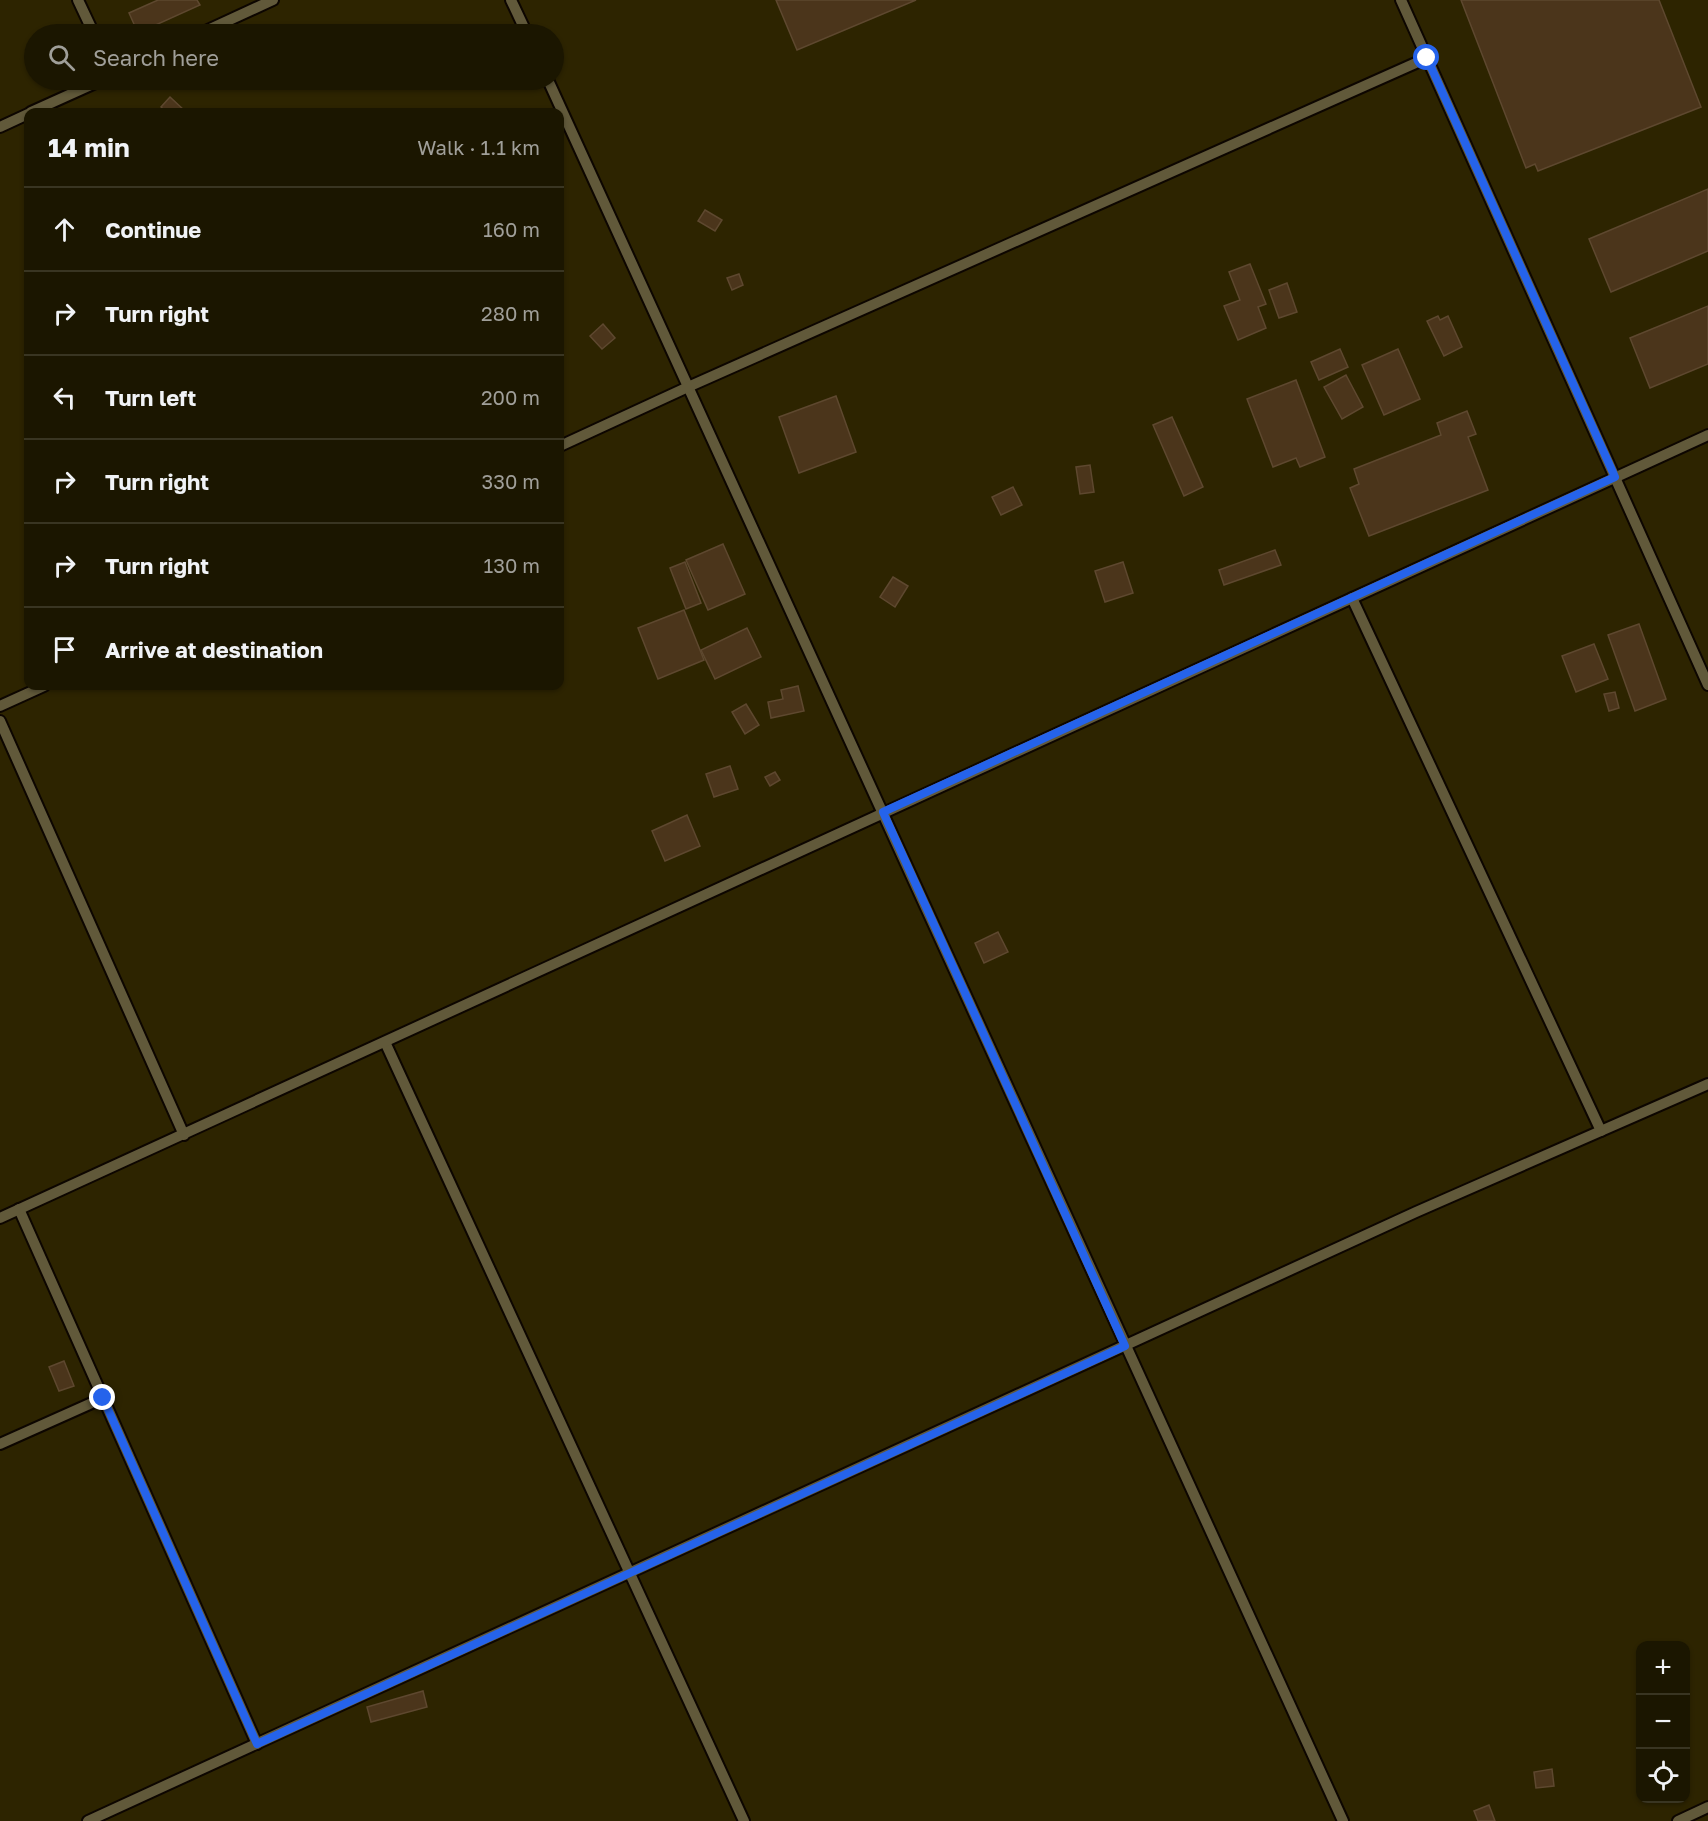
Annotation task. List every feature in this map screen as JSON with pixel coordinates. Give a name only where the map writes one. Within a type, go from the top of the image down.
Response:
[{"type":"lane","points":[[78,0],[89,24]]},
{"type":"lane","points":[[221,24],[273,0]]},
{"type":"lane","points":[[512,0],[523,24]]},
{"type":"lane","points":[[1401,0],[1708,685]]},
{"type":"lane","points":[[564,444],[1427,58]]},
{"type":"lane","points":[[41,108],[80,90]]},
{"type":"lane","points":[[553,90],[561,108]]},
{"type":"lane","points":[[564,115],[1343,1821]]},
{"type":"lane","points":[[0,127],[24,116]]},
{"type":"lane","points":[[0,1218],[1708,435]]},
{"type":"lane","points":[[1352,598],[1600,1131]]},
{"type":"lane","points":[[0,706],[35,690]]},
{"type":"lane","points":[[0,721],[184,1135]]},
{"type":"lane","points":[[385,1042],[744,1821]]},
{"type":"lane","points":[[88,1821],[1416,1212],[1708,1084]]},
{"type":"lane","points":[[19,1209],[257,1744]]},
{"type":"lane","points":[[0,1444],[103,1398]]},
{"type":"lane","points":[[1678,1821],[1708,1807]]},
{"type":"shaded area","points":[[0,0],[1708,0],[1708,1821],[0,1821]]},
{"type":"building","points":[[158,0],[197,0],[200,5],[158,24],[134,24],[129,13]]},
{"type":"building","points":[[776,0],[916,0],[797,50]]},
{"type":"building","points":[[1461,0],[1659,0],[1701,107],[1538,171],[1535,164],[1526,168]]},
{"type":"building","points":[[170,97],[182,108],[162,108]]},
{"type":"building","points":[[1708,189],[1708,251],[1611,292],[1589,239]]},
{"type":"building","points":[[705,210],[722,220],[715,231],[698,221]]},
{"type":"building","points":[[1250,264],[1266,304],[1258,307],[1266,328],[1238,340],[1224,306],[1240,300],[1229,272]]},
{"type":"building","points":[[739,274],[743,285],[732,290],[727,278]]},
{"type":"building","points":[[1287,283],[1297,312],[1279,318],[1269,290]]},
{"type":"building","points":[[1708,306],[1708,364],[1650,388],[1630,338]]},
{"type":"building","points":[[1438,316],[1440,320],[1448,316],[1462,347],[1444,356],[1427,321]]},
{"type":"building","points":[[603,324],[615,338],[602,349],[590,336]]},
{"type":"building","points":[[1340,349],[1348,367],[1319,380],[1311,362]]},
{"type":"building","points":[[1398,349],[1420,399],[1384,415],[1362,365]]},
{"type":"building","points":[[1346,375],[1363,407],[1342,419],[1324,387]]},
{"type":"building","points":[[1296,380],[1325,457],[1300,467],[1296,458],[1273,467],[1247,399]]},
{"type":"building","points":[[836,396],[856,452],[799,473],[779,417]]},
{"type":"building","points":[[1467,411],[1476,434],[1468,437],[1488,490],[1369,536],[1350,488],[1359,484],[1354,469],[1441,435],[1437,423]]},
{"type":"building","points":[[1172,417],[1203,487],[1184,496],[1153,425]]},
{"type":"building","points":[[1090,465],[1094,492],[1080,494],[1076,467]]},
{"type":"building","points":[[1013,487],[1022,505],[1001,515],[992,497]]},
{"type":"building","points":[[723,544],[745,594],[708,610],[686,560]]},
{"type":"building","points":[[1275,550],[1281,565],[1224,585],[1219,570]]},
{"type":"building","points":[[685,562],[701,603],[686,609],[670,568]]},
{"type":"building","points":[[1123,562],[1133,593],[1105,602],[1095,571]]},
{"type":"building","points":[[893,577],[908,586],[895,607],[880,597]]},
{"type":"building","points":[[684,610],[704,660],[658,679],[638,628]]},
{"type":"building","points":[[1639,624],[1666,699],[1635,711],[1608,635]]},
{"type":"building","points":[[747,628],[761,657],[715,679],[701,650]]},
{"type":"building","points":[[1594,644],[1608,679],[1576,692],[1562,656]]},
{"type":"building","points":[[798,686],[804,711],[771,718],[768,702],[783,699],[781,690]]},
{"type":"building","points":[[1615,692],[1619,708],[1609,711],[1604,694]]},
{"type":"building","points":[[746,704],[759,725],[745,734],[732,712]]},
{"type":"building","points":[[730,766],[738,789],[714,797],[706,774]]},
{"type":"building","points":[[775,772],[780,780],[770,786],[765,777]]},
{"type":"building","points":[[687,815],[700,846],[665,861],[652,831]]},
{"type":"building","points":[[998,932],[1008,952],[984,963],[975,943]]},
{"type":"building","points":[[64,1361],[74,1386],[59,1391],[49,1367]]},
{"type":"building","points":[[423,1691],[427,1707],[371,1722],[367,1707]]},
{"type":"building","points":[[1552,1769],[1554,1786],[1536,1788],[1534,1772]]},
{"type":"building","points":[[1489,1805],[1495,1821],[1478,1821],[1474,1811]]},
{"type":"route","points":[[103,1398],[257,1744],[1125,1346],[883,812],[1615,477],[1427,58]]}]
